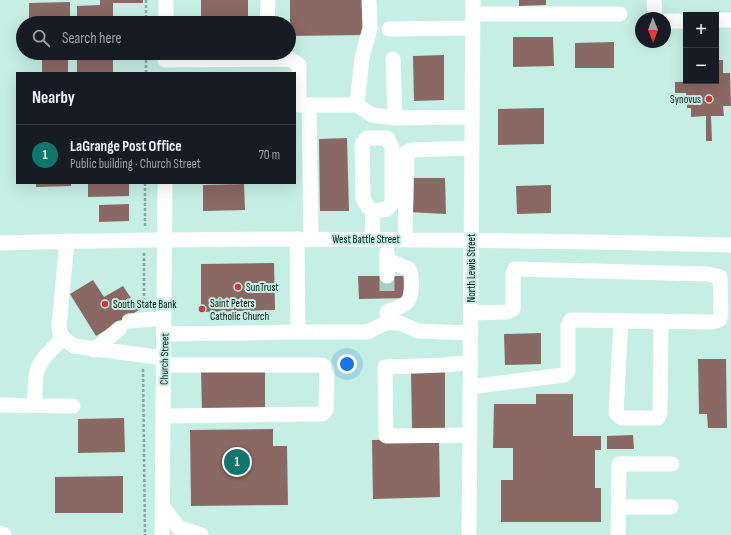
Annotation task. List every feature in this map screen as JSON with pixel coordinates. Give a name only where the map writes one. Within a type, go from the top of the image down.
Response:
[{"type":"street","points":[[166,0],[166,16]]},
{"type":"street","points":[[267,16],[268,0]]},
{"type":"street","points":[[357,105],[362,58],[370,28],[369,0]]},
{"type":"street","points":[[654,0],[655,12]]},
{"type":"street","points":[[389,29],[473,14],[620,14]]},
{"type":"street","name":"North Lewis Street","points":[[469,535],[473,14]]},
{"type":"street","points":[[719,20],[731,20]]},
{"type":"street","points":[[671,21],[683,21]]},
{"type":"street","points":[[393,59],[395,118]]},
{"type":"street","points":[[165,62],[228,60]]},
{"type":"street","points":[[292,60],[298,65],[301,105],[304,239],[298,332]]},
{"type":"street","points":[[301,105],[357,105],[372,115],[395,118],[472,117]]},
{"type":"street","points":[[405,239],[407,152],[411,150],[472,148]]},
{"type":"street","name":"Church Street","points":[[162,535],[165,184]]},
{"type":"street","points":[[372,239],[373,211]]},
{"type":"street","name":"West Battle Street","points":[[0,243],[165,239],[471,239],[731,245]]},
{"type":"street","points":[[387,239],[387,276]]},
{"type":"street","points":[[67,241],[59,333],[74,346],[164,362],[322,365],[328,369],[326,410],[322,414],[163,416]]},
{"type":"street","points":[[164,334],[367,332],[387,311],[407,302],[410,298],[411,281],[409,269],[387,260]]},
{"type":"street","points":[[470,387],[564,375],[568,371],[568,326],[571,320],[713,322],[719,320],[721,315],[720,277],[708,274],[515,269],[513,273],[513,309],[507,312],[471,313]]},
{"type":"street","points":[[387,311],[400,323],[418,331],[471,333]]},
{"type":"street","points":[[94,350],[124,324],[164,318]]},
{"type":"street","points":[[621,320],[616,413],[622,418],[658,418],[660,412],[661,321]]},
{"type":"street","points":[[35,406],[35,374],[42,360],[63,338]]},
{"type":"street","points":[[470,362],[444,365],[385,367],[386,436],[470,435]]},
{"type":"street","points":[[0,405],[73,406]]},
{"type":"street","points":[[618,535],[619,464],[672,464]]},
{"type":"street","points":[[162,506],[179,528],[201,535]]},
{"type":"street","points":[[618,507],[671,507]]},
{"type":"street","points":[[0,533],[4,535]]},
{"type":"path","points":[[146,0],[146,16]]},
{"type":"path","points":[[146,60],[146,72]]},
{"type":"building","points":[[100,0],[143,0],[143,3],[113,3],[113,16],[77,16],[77,6],[100,5]]},
{"type":"building","points":[[201,0],[248,0],[248,16],[201,16]]},
{"type":"building","points":[[290,0],[364,0],[364,35],[296,36],[296,16],[290,16]]},
{"type":"building","points":[[519,0],[546,0],[546,5],[519,6]]},
{"type":"building","points":[[70,2],[70,16],[29,16],[29,3]]},
{"type":"building","points":[[513,37],[553,37],[554,66],[513,67]]},
{"type":"building","points":[[614,42],[614,68],[575,68],[575,43]]},
{"type":"building","points":[[444,55],[444,100],[414,101],[413,56]]},
{"type":"building","points":[[42,60],[68,60],[68,72],[42,72]]},
{"type":"building","points":[[77,60],[113,60],[113,72],[77,72]]},
{"type":"building","name":"Synovus","points":[[719,60],[723,60],[723,73],[730,73],[731,106],[723,106],[724,116],[711,116],[712,141],[706,141],[706,116],[691,117],[691,108],[687,108],[686,93],[675,93],[675,82],[683,82],[683,84],[719,84]]},
{"type":"building","points":[[544,108],[544,144],[498,145],[498,109]]},
{"type":"building","points":[[347,138],[349,211],[320,211],[319,139]]},
{"type":"building","points":[[408,178],[445,178],[446,214],[408,212]]},
{"type":"building","points":[[36,184],[71,184],[71,186],[36,187]]},
{"type":"building","points":[[88,184],[129,184],[129,196],[88,197]]},
{"type":"building","points":[[244,184],[245,210],[203,211],[203,185]]},
{"type":"building","points":[[551,185],[551,213],[517,214],[516,186]]},
{"type":"building","points":[[129,204],[129,221],[99,222],[99,205]]},
{"type":"building","name":"SunTrust","points":[[274,263],[275,310],[201,312],[201,264]]},
{"type":"building","points":[[358,276],[407,276],[407,298],[359,299]]},
{"type":"building","name":"South State Bank","points":[[93,280],[104,297],[123,286],[139,310],[96,336],[70,294]]},
{"type":"building","points":[[541,333],[541,364],[505,365],[504,334]]},
{"type":"building","points":[[698,359],[726,359],[727,428],[708,428],[707,414],[699,414]]},
{"type":"building","points":[[201,369],[265,369],[265,410],[202,411]]},
{"type":"building","points":[[411,372],[445,372],[445,429],[412,429]]},
{"type":"building","points":[[536,394],[573,394],[573,436],[601,436],[601,450],[595,450],[595,488],[601,488],[601,522],[501,522],[501,480],[513,480],[513,448],[493,448],[494,404],[536,404]]},
{"type":"building","points":[[124,418],[125,452],[78,453],[78,419]]},
{"type":"building","points":[[273,429],[273,446],[287,446],[288,505],[191,506],[190,430]]},
{"type":"building","points":[[633,435],[634,449],[607,449],[607,436]]},
{"type":"building","points":[[439,439],[440,497],[373,499],[372,440]]},
{"type":"building","points":[[123,476],[123,513],[55,513],[55,477]]},
{"type":"tunnel","points":[[387,276],[387,298]]},
{"type":"place","name":"Synovus","points":[[709,99]]},
{"type":"place","name":"SunTrust","points":[[238,287]]},
{"type":"place","name":"South State Bank","points":[[105,304]]},
{"type":"place","name":"Saint Peters Catholic Church","points":[[202,309]]},
{"type":"place","name":"LaGrange Post Office","points":[[237,462]]}]
